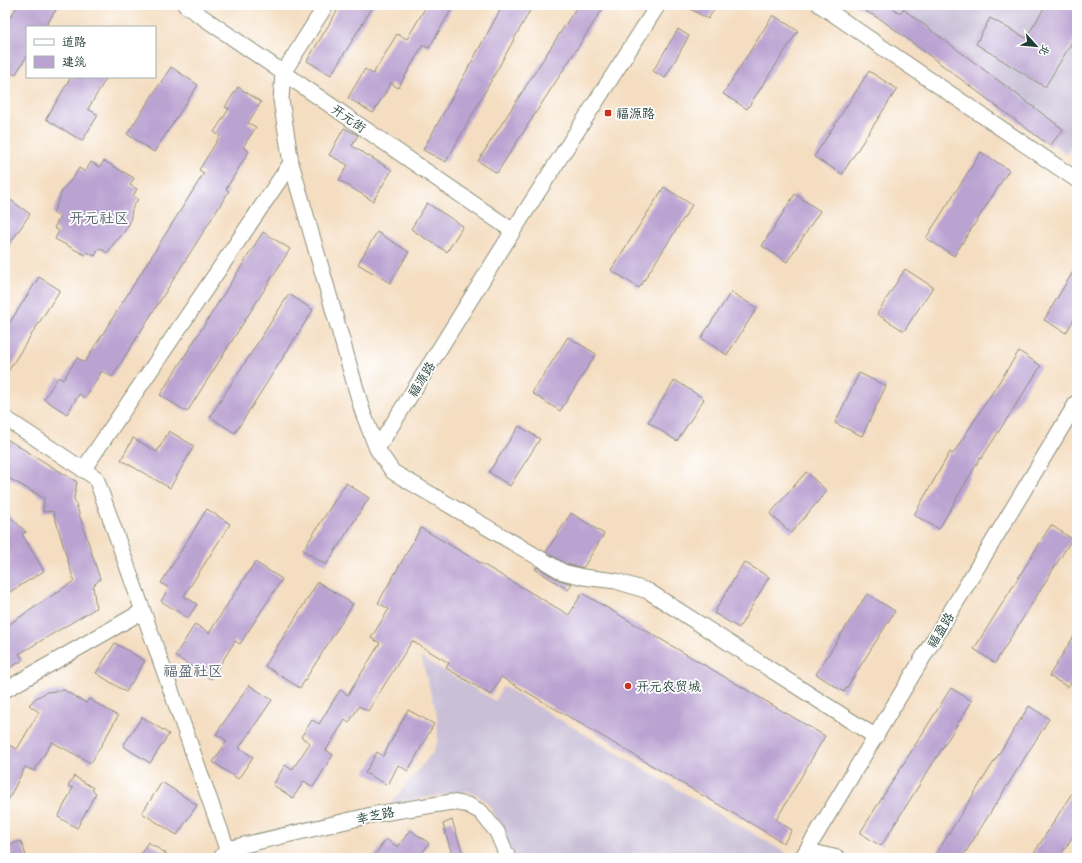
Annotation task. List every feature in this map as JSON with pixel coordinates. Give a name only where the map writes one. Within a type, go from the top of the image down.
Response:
[{"type":"street","name":"开元街","points":[[185,5],[513,231]]},
{"type":"street","points":[[326,5],[283,72],[281,100],[291,163],[363,413],[377,449],[393,472],[563,572],[583,577],[616,581],[648,591],[876,736]]},
{"type":"street","name":"福源路","points":[[377,449],[513,231],[658,5]]},
{"type":"street","points":[[820,5],[1077,180]]},
{"type":"street","points":[[83,470],[291,163]]},
{"type":"street","name":"福盈路","points":[[805,854],[1077,402]]},
{"type":"street","points":[[5,418],[96,478],[224,853]]},
{"type":"street","points":[[5,690],[143,612]]},
{"type":"street","name":"幸芝路","points":[[224,853],[376,814],[452,802],[468,805],[481,812],[497,832],[508,858]]},
{"type":"street","points":[[805,854],[838,858]]},
{"type":"shaded area","points":[[858,5],[1077,5],[1077,137],[1067,154]]},
{"type":"shaded area","points":[[421,657],[495,701],[503,686],[786,853],[782,858],[514,858],[500,823],[489,805],[478,795],[467,791],[391,803],[433,752],[438,740],[437,715]]},
{"type":"building","points":[[18,5],[59,5],[46,26],[26,26],[26,58],[15,75],[5,69],[5,26]]},
{"type":"building","points":[[348,5],[374,5],[331,75],[307,61],[340,6],[345,9]]},
{"type":"building","points":[[427,5],[454,5],[429,48],[423,45],[398,88],[391,83],[373,113],[348,98],[365,69],[373,74],[397,34],[407,39]]},
{"type":"building","points":[[503,5],[533,5],[446,162],[423,150]]},
{"type":"building","points":[[578,5],[605,5],[497,173],[478,161]]},
{"type":"building","points":[[684,5],[717,5],[708,19]]},
{"type":"building","points":[[854,5],[887,5],[900,13],[903,9],[1063,129],[1050,146],[882,20]]},
{"type":"building","points":[[1046,5],[1077,5],[1077,34],[1045,87],[976,44],[990,18],[1026,38]]},
{"type":"building","points":[[773,15],[798,31],[747,109],[723,94]]},
{"type":"building","points":[[678,29],[689,36],[665,78],[653,71]]},
{"type":"building","points":[[171,67],[198,85],[154,152],[127,134]]},
{"type":"building","points":[[869,71],[897,89],[842,174],[814,157]]},
{"type":"building","points":[[70,78],[106,78],[88,109],[98,115],[82,141],[46,119]]},
{"type":"building","points":[[238,87],[261,102],[248,123],[256,127],[243,147],[249,151],[226,189],[229,191],[112,377],[102,371],[85,398],[79,394],[67,414],[44,399],[58,377],[63,380],[77,358],[85,362],[204,173],[199,170],[220,136],[214,132],[229,109],[225,107]]},
{"type":"building","points":[[344,128],[358,135],[352,146],[392,170],[373,201],[339,180],[348,165],[329,155]]},
{"type":"building","points":[[981,152],[1009,170],[954,256],[926,238]]},
{"type":"building","points":[[104,161],[134,178],[130,185],[137,189],[133,196],[138,199],[132,209],[130,222],[123,234],[113,244],[108,253],[99,248],[95,256],[87,252],[85,255],[55,239],[59,231],[54,228],[60,217],[53,213],[63,189],[73,178],[79,168],[85,172],[91,162],[100,167]]},
{"type":"building","points":[[664,187],[692,205],[639,288],[611,270]]},
{"type":"building","points":[[795,194],[820,211],[787,262],[762,246]]},
{"type":"building","points":[[5,196],[30,214],[5,251]]},
{"type":"building","points":[[427,203],[463,226],[447,252],[411,229]]},
{"type":"building","points":[[263,232],[290,249],[187,412],[160,395]]},
{"type":"building","points":[[377,232],[409,252],[390,283],[358,264]]},
{"type":"building","points":[[1077,265],[1077,314],[1066,333],[1044,320]]},
{"type":"building","points":[[905,269],[933,287],[904,331],[877,314]]},
{"type":"building","points":[[39,277],[60,290],[5,376],[5,330]]},
{"type":"building","points":[[731,292],[757,308],[727,355],[701,338]]},
{"type":"building","points":[[289,294],[313,310],[235,433],[210,417]]},
{"type":"building","points":[[568,337],[596,354],[560,411],[532,393]]},
{"type":"building","points":[[1019,351],[1041,366],[981,459],[980,458],[939,529],[914,515],[950,452],[953,454]]},
{"type":"building","points":[[859,373],[886,386],[862,436],[835,423]]},
{"type":"building","points":[[675,380],[704,399],[677,441],[648,422]]},
{"type":"building","points":[[519,426],[540,439],[510,486],[489,472]]},
{"type":"building","points":[[169,431],[194,446],[170,488],[121,460],[133,438],[157,452]]},
{"type":"building","points":[[5,438],[77,482],[74,498],[100,579],[93,586],[96,608],[19,654],[23,660],[5,671],[5,627],[74,581],[53,511],[43,512],[44,498],[5,476]]},
{"type":"building","points":[[806,472],[827,491],[791,533],[770,514]]},
{"type":"building","points":[[346,483],[369,498],[326,565],[303,550]]},
{"type":"building","points":[[207,509],[230,524],[184,596],[197,604],[188,618],[161,601],[169,588],[161,583]]},
{"type":"building","points":[[5,512],[26,532],[22,534],[44,571],[5,595]]},
{"type":"building","points":[[571,513],[604,534],[583,568],[566,564],[546,552]]},
{"type":"building","points":[[1051,525],[1072,539],[995,663],[974,649]]},
{"type":"building","name":"开元农贸城","points":[[421,528],[569,615],[582,593],[825,736],[776,820],[792,830],[784,843],[501,677],[491,695],[446,668],[449,663],[412,641],[368,711],[359,706],[349,723],[345,720],[326,750],[333,755],[313,787],[304,781],[293,798],[273,785],[285,765],[292,770],[310,743],[301,737],[312,720],[319,724],[340,690],[348,695],[380,643],[371,638],[389,609],[378,603]]},
{"type":"building","points":[[255,562],[282,579],[240,644],[235,641],[211,679],[175,656],[195,624],[209,633]]},
{"type":"building","points":[[744,562],[769,577],[739,628],[714,613]]},
{"type":"building","points":[[537,567],[559,580],[572,584],[568,590],[535,569]]},
{"type":"building","points":[[318,582],[353,604],[300,688],[265,666]]},
{"type":"building","points":[[867,594],[895,611],[844,692],[816,674]]},
{"type":"building","points":[[1077,631],[1077,672],[1068,687],[1049,676]]},
{"type":"building","points":[[115,643],[145,661],[126,692],[96,673]]},
{"type":"building","points":[[249,685],[272,700],[239,748],[253,757],[238,779],[213,762],[227,741],[216,734]]},
{"type":"building","points":[[951,688],[972,701],[881,846],[860,833]]},
{"type":"building","points":[[64,690],[86,703],[89,699],[118,716],[91,763],[52,742],[34,771],[25,767],[5,806],[5,752],[9,745],[17,749],[39,712],[29,705],[36,698],[47,692]]},
{"type":"building","points":[[1029,706],[1049,719],[962,858],[944,858],[936,854]]},
{"type":"building","points":[[408,710],[434,724],[408,771],[398,765],[388,785],[365,773],[377,752],[383,756]]},
{"type":"building","points":[[142,717],[169,734],[150,763],[123,746]]},
{"type":"building","points":[[74,776],[93,788],[92,790],[96,793],[77,828],[58,817],[73,788],[68,786]]},
{"type":"building","points":[[162,782],[197,805],[177,835],[142,813]]},
{"type":"building","points":[[1077,785],[1077,830],[1059,858],[1031,858]]},
{"type":"building","points":[[452,820],[464,858],[453,858],[443,824]]},
{"type":"building","points":[[410,830],[429,843],[419,858],[373,858],[386,839],[398,847]]},
{"type":"building","points":[[21,841],[27,858],[13,858],[9,845]]},
{"type":"building","points":[[148,842],[173,858],[138,858]]},
{"type":"place","name":"福源路","points":[[608,113]]},
{"type":"place","name":"开元农贸城","points":[[628,686]]},
{"type":"district","name":"开元社区","points":[[99,218]]},
{"type":"district","name":"福盈社区","points":[[193,671]]}]
